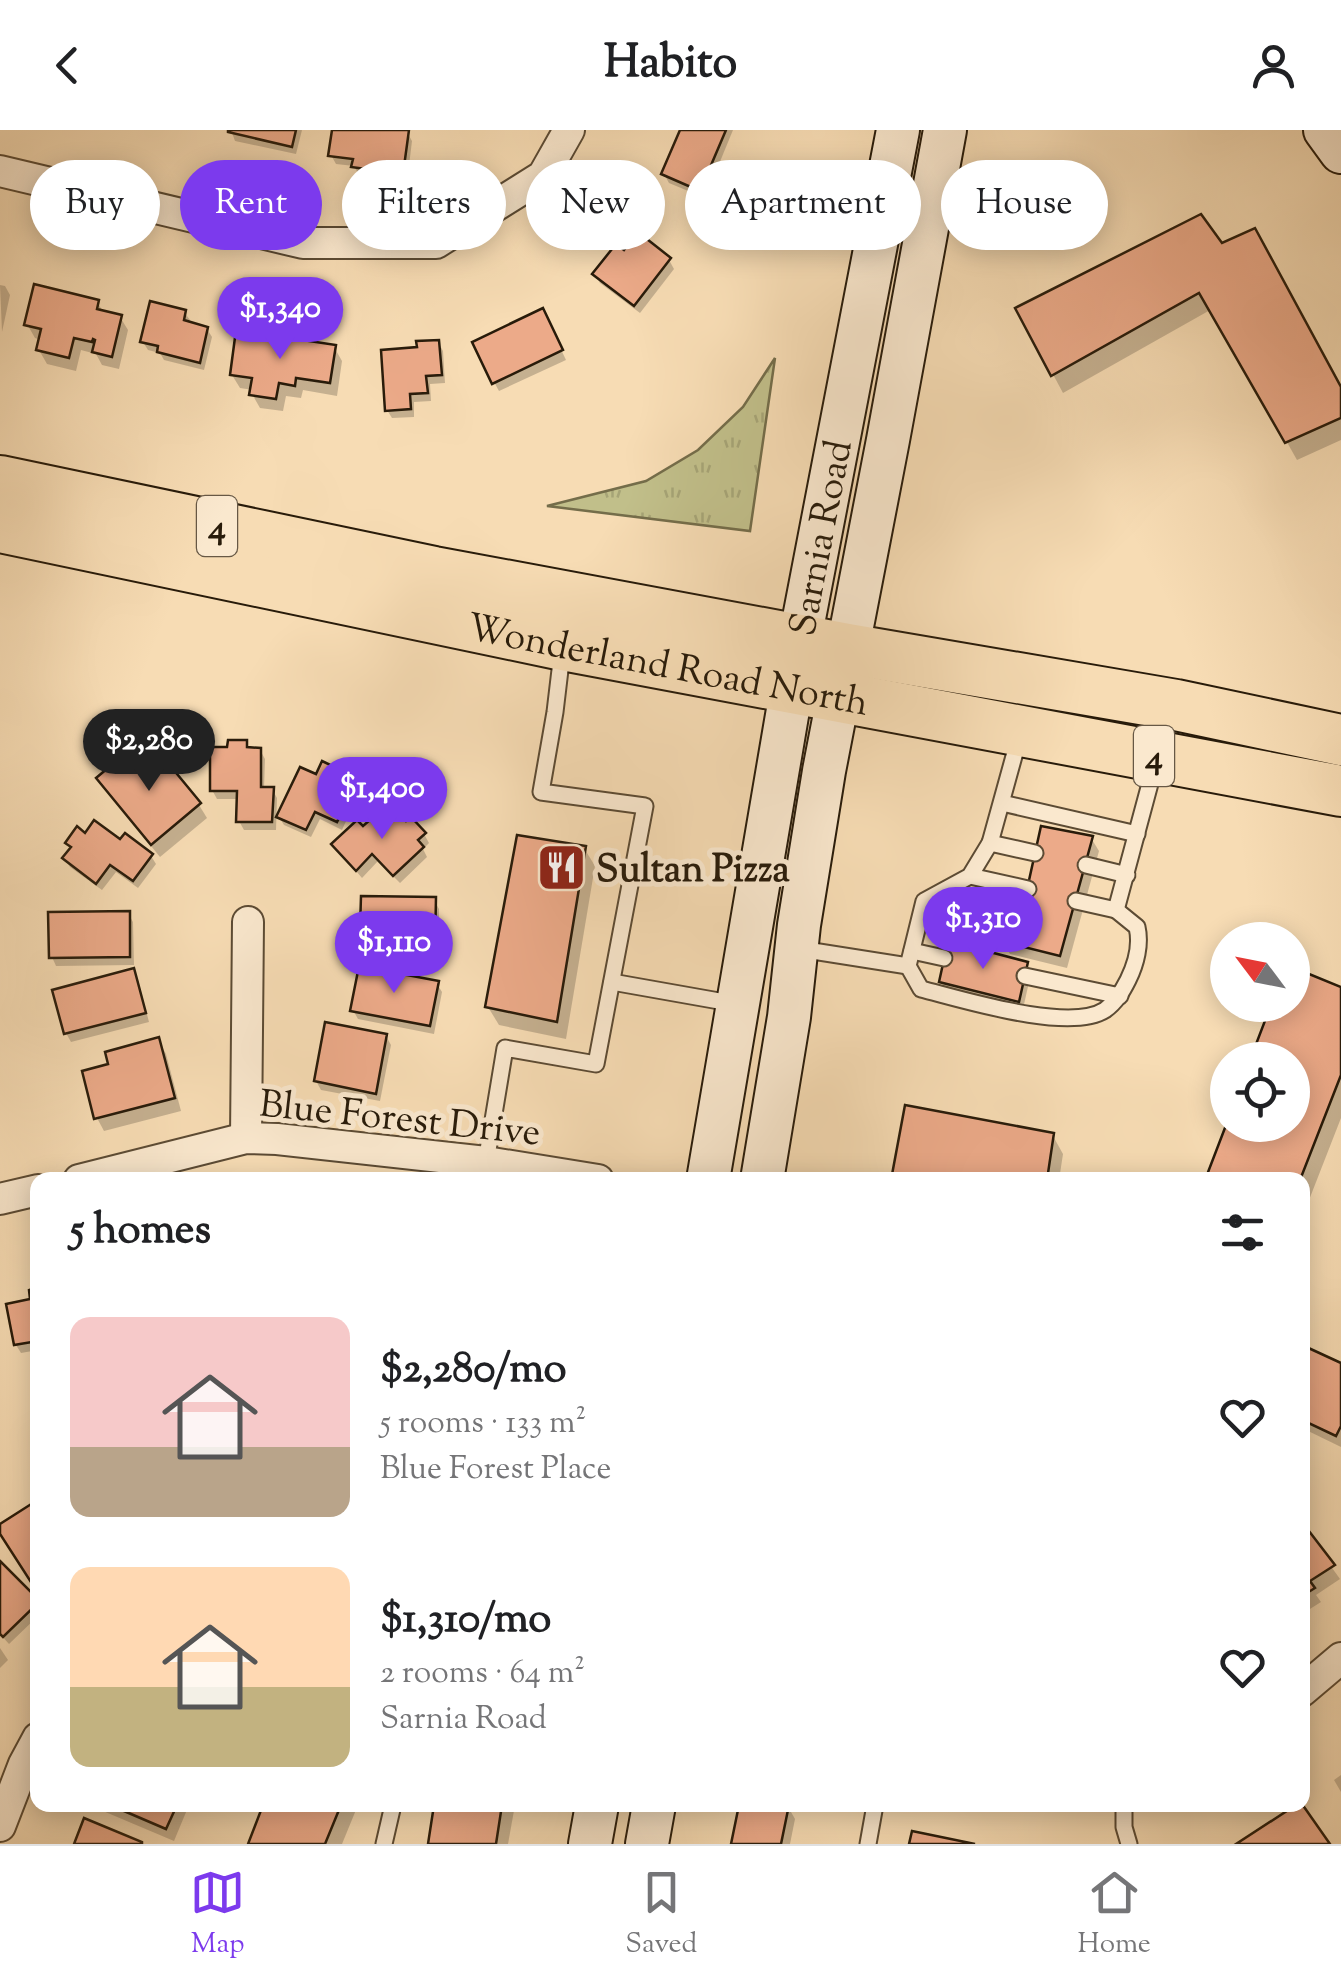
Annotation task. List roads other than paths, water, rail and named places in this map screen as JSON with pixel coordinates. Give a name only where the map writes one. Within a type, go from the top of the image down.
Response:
[{"type":"main road","name":"Sarnia Road","points":[[763,1172],[789,1017],[815,693],[800,639],[898,130]]},
{"type":"main road","name":"Sarnia Road","points":[[709,1172],[738,1004],[815,693],[848,649],[944,130]]},
{"type":"main road","points":[[1325,130],[1341,152]]},
{"type":"main road","name":"Wonderland Road North","points":[[0,480],[434,572],[1176,706],[1341,740]]},
{"type":"main road","name":"Wonderland Road North","points":[[0,527],[563,644],[1341,791]]},
{"type":"main road","points":[[590,1844],[596,1812]]},
{"type":"main road","points":[[647,1844],[653,1812]]},
{"type":"street","points":[[0,171],[304,242],[436,243],[543,176],[569,130]]},
{"type":"street","points":[[246,1138],[248,922]]},
{"type":"street","name":"Blue Forest Drive","points":[[110,1172],[246,1138],[548,1172]]},
{"type":"street","points":[[0,1199],[30,1192]]},
{"type":"street","points":[[1310,1685],[1341,1658]]},
{"type":"street","points":[[0,1826],[30,1753]]},
{"type":"lane","points":[[486,1162],[505,1048],[596,1064],[645,806],[541,792],[563,644]]},
{"type":"lane","points":[[1021,731],[990,843],[970,876],[924,901],[910,959],[920,989],[1027,1015],[1069,1018],[1102,1012],[1120,996],[1133,970],[1140,938],[1138,926],[1116,910],[1076,901]]},
{"type":"lane","points":[[1116,910],[1157,756]]},
{"type":"lane","points":[[1002,804],[1137,834]]},
{"type":"lane","points":[[990,843],[1035,853]]},
{"type":"lane","points":[[1086,865],[1127,875]]},
{"type":"lane","points":[[970,876],[1028,889]]},
{"type":"lane","points":[[796,949],[910,959],[944,958]]},
{"type":"lane","points":[[1025,976],[1120,996]]},
{"type":"lane","points":[[612,982],[738,1004]]},
{"type":"lane","points":[[384,1844],[391,1812]]},
{"type":"lane","points":[[868,1844],[875,1812]]},
{"type":"lane","points":[[1124,1812],[1129,1844]]},
{"type":"place","name":"Sultan Pizza","points":[[561,868]]}]
